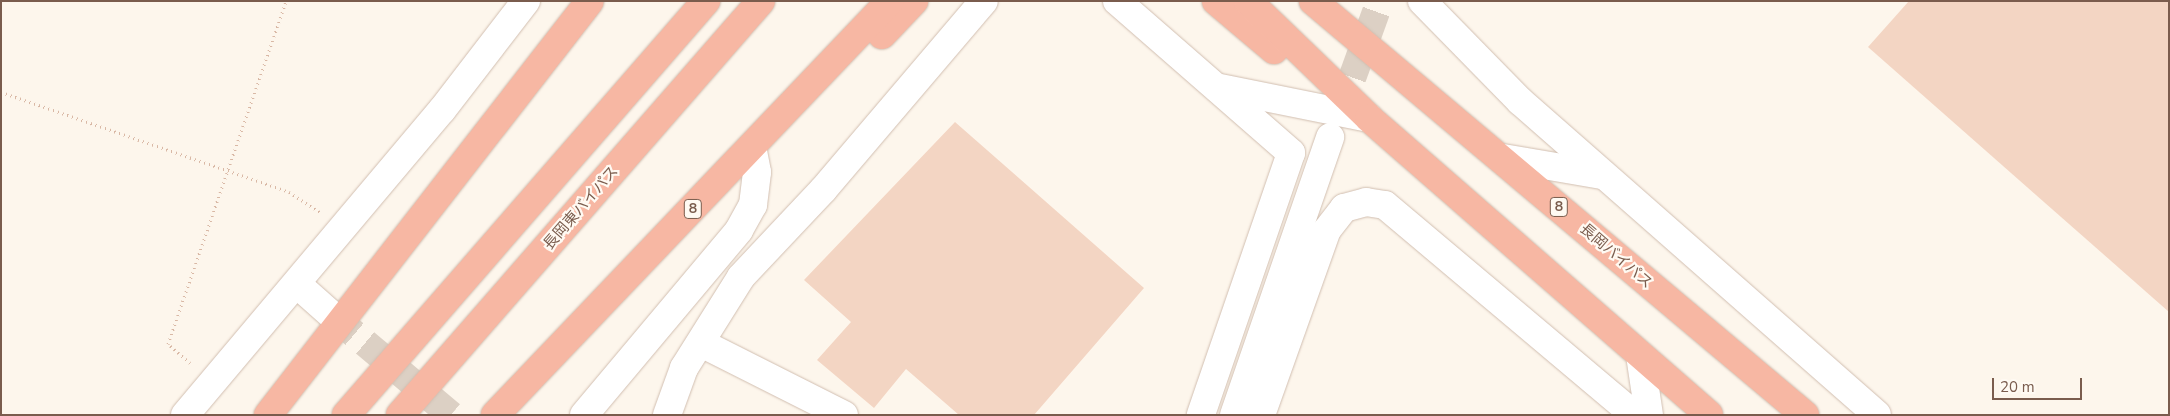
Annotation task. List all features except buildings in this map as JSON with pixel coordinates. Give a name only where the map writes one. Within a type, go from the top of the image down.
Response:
[{"type":"highway","points":[[268,415],[590,1]]},
{"type":"highway","points":[[346,415],[706,1]]},
{"type":"highway","name":"長岡東バイパス","points":[[400,415],[761,1]]},
{"type":"highway","name":"8","points":[[495,415],[752,147],[819,80],[890,1]]},
{"type":"highway","points":[[819,80],[889,30],[914,1]]},
{"type":"highway","points":[[1216,1],[1284,57],[1369,118]]},
{"type":"highway","points":[[1248,1],[1369,118],[1709,415]]},
{"type":"highway","name":"長岡バイパス","points":[[1313,1],[1414,89],[1502,158],[1805,415]]},
{"type":"highway","points":[[1338,1],[1414,89]]},
{"type":"street","points":[[186,415],[211,382],[298,285],[526,1]]},
{"type":"street","points":[[667,415],[684,368],[741,277],[823,190],[984,1]]},
{"type":"street","points":[[1118,1],[1220,88],[1291,153],[1201,415]]},
{"type":"street","points":[[1422,1],[1602,175],[1877,415]]},
{"type":"street","points":[[1220,88],[1369,118]]},
{"type":"street","points":[[1234,415],[1330,137]]},
{"type":"street","points":[[584,415],[717,256],[753,205],[757,172],[752,147]]},
{"type":"street","points":[[1502,158],[1602,175]]},
{"type":"street","points":[[1261,415],[1327,230],[1344,208],[1366,202],[1385,204],[1634,415]]},
{"type":"street","points":[[717,256],[741,277]]},
{"type":"street","points":[[298,285],[333,316]]},
{"type":"street","points":[[701,343],[844,415]]},
{"type":"street","points":[[1640,354],[1649,415]]},
{"type":"street","points":[[1843,415],[1845,388]]},
{"type":"path","points":[[211,382],[168,344],[286,1]]},
{"type":"path","points":[[1,92],[288,192],[344,226]]},
{"type":"tunnel","points":[[1338,117],[1380,1]]},
{"type":"tunnel","points":[[333,316],[451,415]]}]
